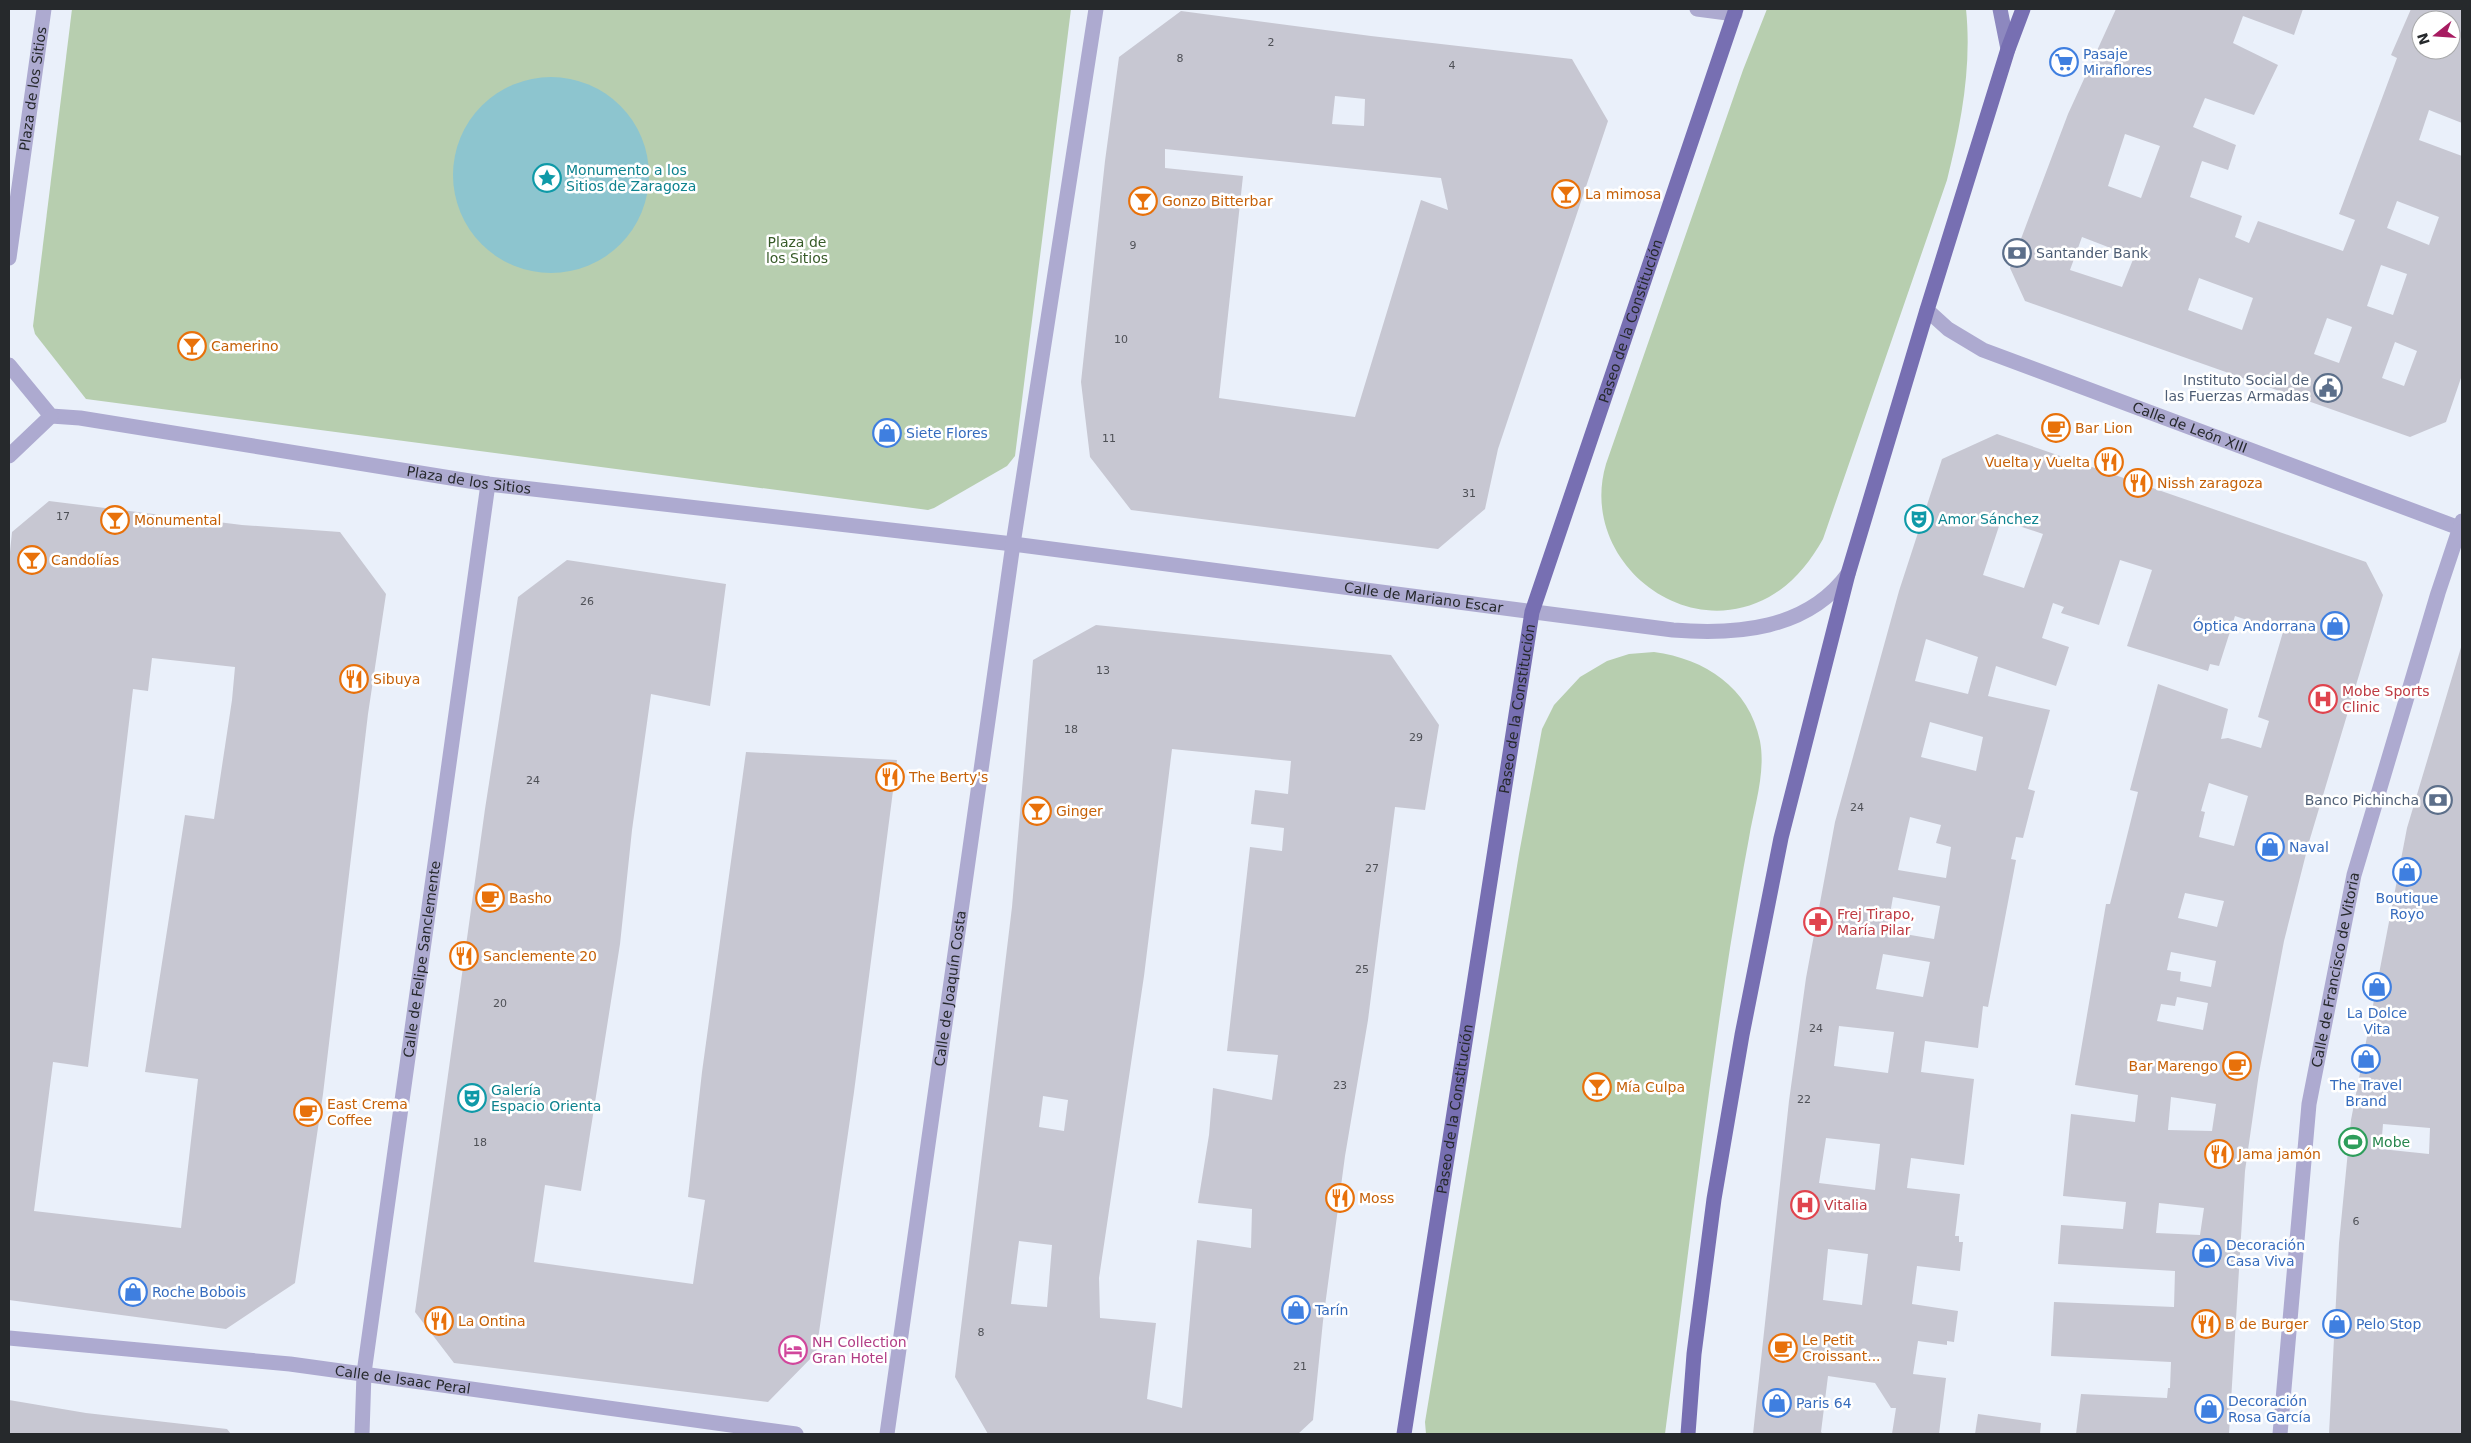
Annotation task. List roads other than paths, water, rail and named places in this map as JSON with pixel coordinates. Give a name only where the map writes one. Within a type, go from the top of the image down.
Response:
[{"type":"main road","points":[[2000,9],[2008,49]]},
{"type":"main road","points":[[1688,1434],[1694,1354],[1714,1199],[1742,1035],[1781,838],[1848,574],[1927,310],[2008,49],[2023,9]]},
{"type":"main road","name":"Paseo de la Constitución","points":[[1404,1434],[1532,612],[1736,11]]},
{"type":"street","name":"Plaza de los Sitios","points":[[9,258],[44,9]]},
{"type":"street","points":[[1013,544],[1096,9]]},
{"type":"street","points":[[1697,9],[1736,11]]},
{"type":"street","name":"Calle de León XIII","points":[[1927,310],[1948,330],[1983,350],[2461,526]]},
{"type":"street","points":[[9,365],[51,416],[9,456]]},
{"type":"street","name":"Plaza de los Sitios","points":[[51,416],[90,419],[488,484],[1013,544]]},
{"type":"street","name":"Calle de Felipe Sanclemente","points":[[362,1434],[364,1373],[488,484]]},
{"type":"street","name":"Calle de Francisco de Vitoria","points":[[2280,1434],[2309,1104],[2354,875],[2461,526]]},
{"type":"street","name":"Calle de Mariano Escar","points":[[1013,544],[1673,630],[1714,633],[1751,630],[1786,620],[1806,611],[1825,598],[1848,574]]},
{"type":"street","name":"Calle de Joaquín Costa","points":[[887,1434],[1013,544]]},
{"type":"street","name":"Calle de Isaac Peral","points":[[9,1338],[290,1364],[364,1373],[796,1434]]},
{"type":"water","points":[[551,77],[570,79],[588,85],[605,94],[620,106],[632,121],[641,138],[647,156],[649,175],[647,194],[641,212],[632,229],[620,244],[605,256],[588,265],[570,271],[551,273],[532,271],[514,265],[497,256],[482,244],[470,229],[461,212],[455,194],[453,175],[455,156],[461,138],[470,121],[482,106],[497,94],[514,85],[532,79]]},
{"type":"place","name":"Pasaje Miraflores","points":[[2064,62]]},
{"type":"place","name":"Monumento a los Sitios de Zaragoza","points":[[547,178]]},
{"type":"place","name":"La mimosa","points":[[1566,194]]},
{"type":"place","name":"Gonzo Bitterbar","points":[[1143,201]]},
{"type":"place","name":"Santander Bank","points":[[2017,253]]},
{"type":"place","name":"Camerino","points":[[192,346]]},
{"type":"place","name":"Instituto Social de las Fuerzas Armadas","points":[[2328,388]]},
{"type":"place","name":"Bar Lion","points":[[2056,428]]},
{"type":"place","name":"Siete Flores","points":[[887,433]]},
{"type":"place","name":"Vuelta y Vuelta","points":[[2109,462]]},
{"type":"place","name":"Nissh zaragoza","points":[[2138,483]]},
{"type":"place","name":"Amor Sánchez","points":[[1919,519]]},
{"type":"place","name":"Monumental","points":[[115,520]]},
{"type":"place","name":"Candolías","points":[[32,560]]},
{"type":"place","name":"Óptica Andorrana","points":[[2335,626]]},
{"type":"place","name":"Sibuya","points":[[354,679]]},
{"type":"place","name":"Mobe Sports Clinic","points":[[2323,699]]},
{"type":"place","name":"The Berty's","points":[[890,777]]},
{"type":"place","name":"Banco Pichincha","points":[[2438,800]]},
{"type":"place","name":"Ginger","points":[[1037,811]]},
{"type":"place","name":"Naval","points":[[2270,847]]},
{"type":"place","name":"Boutique Royo","points":[[2407,872]]},
{"type":"place","name":"Basho","points":[[490,898]]},
{"type":"place","name":"Frej Tirapo, María Pilar","points":[[1818,922]]},
{"type":"place","name":"Sanclemente 20","points":[[464,956]]},
{"type":"place","name":"La Dolce Vita","points":[[2377,987]]},
{"type":"place","name":"The Travel Brand","points":[[2366,1059]]},
{"type":"place","name":"Bar Marengo","points":[[2237,1066]]},
{"type":"place","name":"Mía Culpa","points":[[1597,1087]]},
{"type":"place","name":"Galería Espacio Orienta","points":[[472,1098]]},
{"type":"place","name":"East Crema Coffee","points":[[308,1112]]},
{"type":"place","name":"Mobe","points":[[2353,1142]]},
{"type":"place","name":"Jama jamón","points":[[2219,1154]]},
{"type":"place","name":"Moss","points":[[1340,1198]]},
{"type":"place","name":"Vitalia","points":[[1805,1205]]},
{"type":"place","name":"Decoración Casa Viva","points":[[2207,1253]]},
{"type":"place","name":"Roche Bobois","points":[[133,1292]]},
{"type":"place","name":"Tarín","points":[[1296,1310]]},
{"type":"place","name":"La Ontina","points":[[439,1321]]},
{"type":"place","name":"B de Burger","points":[[2206,1324]]},
{"type":"place","name":"Pelo Stop","points":[[2337,1324]]},
{"type":"place","name":"Le Petit Croissant...","points":[[1783,1348]]},
{"type":"place","name":"NH Collection Gran Hotel","points":[[793,1350]]},
{"type":"place","name":"Paris 64","points":[[1777,1403]]},
{"type":"place","name":"Decoración Rosa García","points":[[2209,1409]]}]
